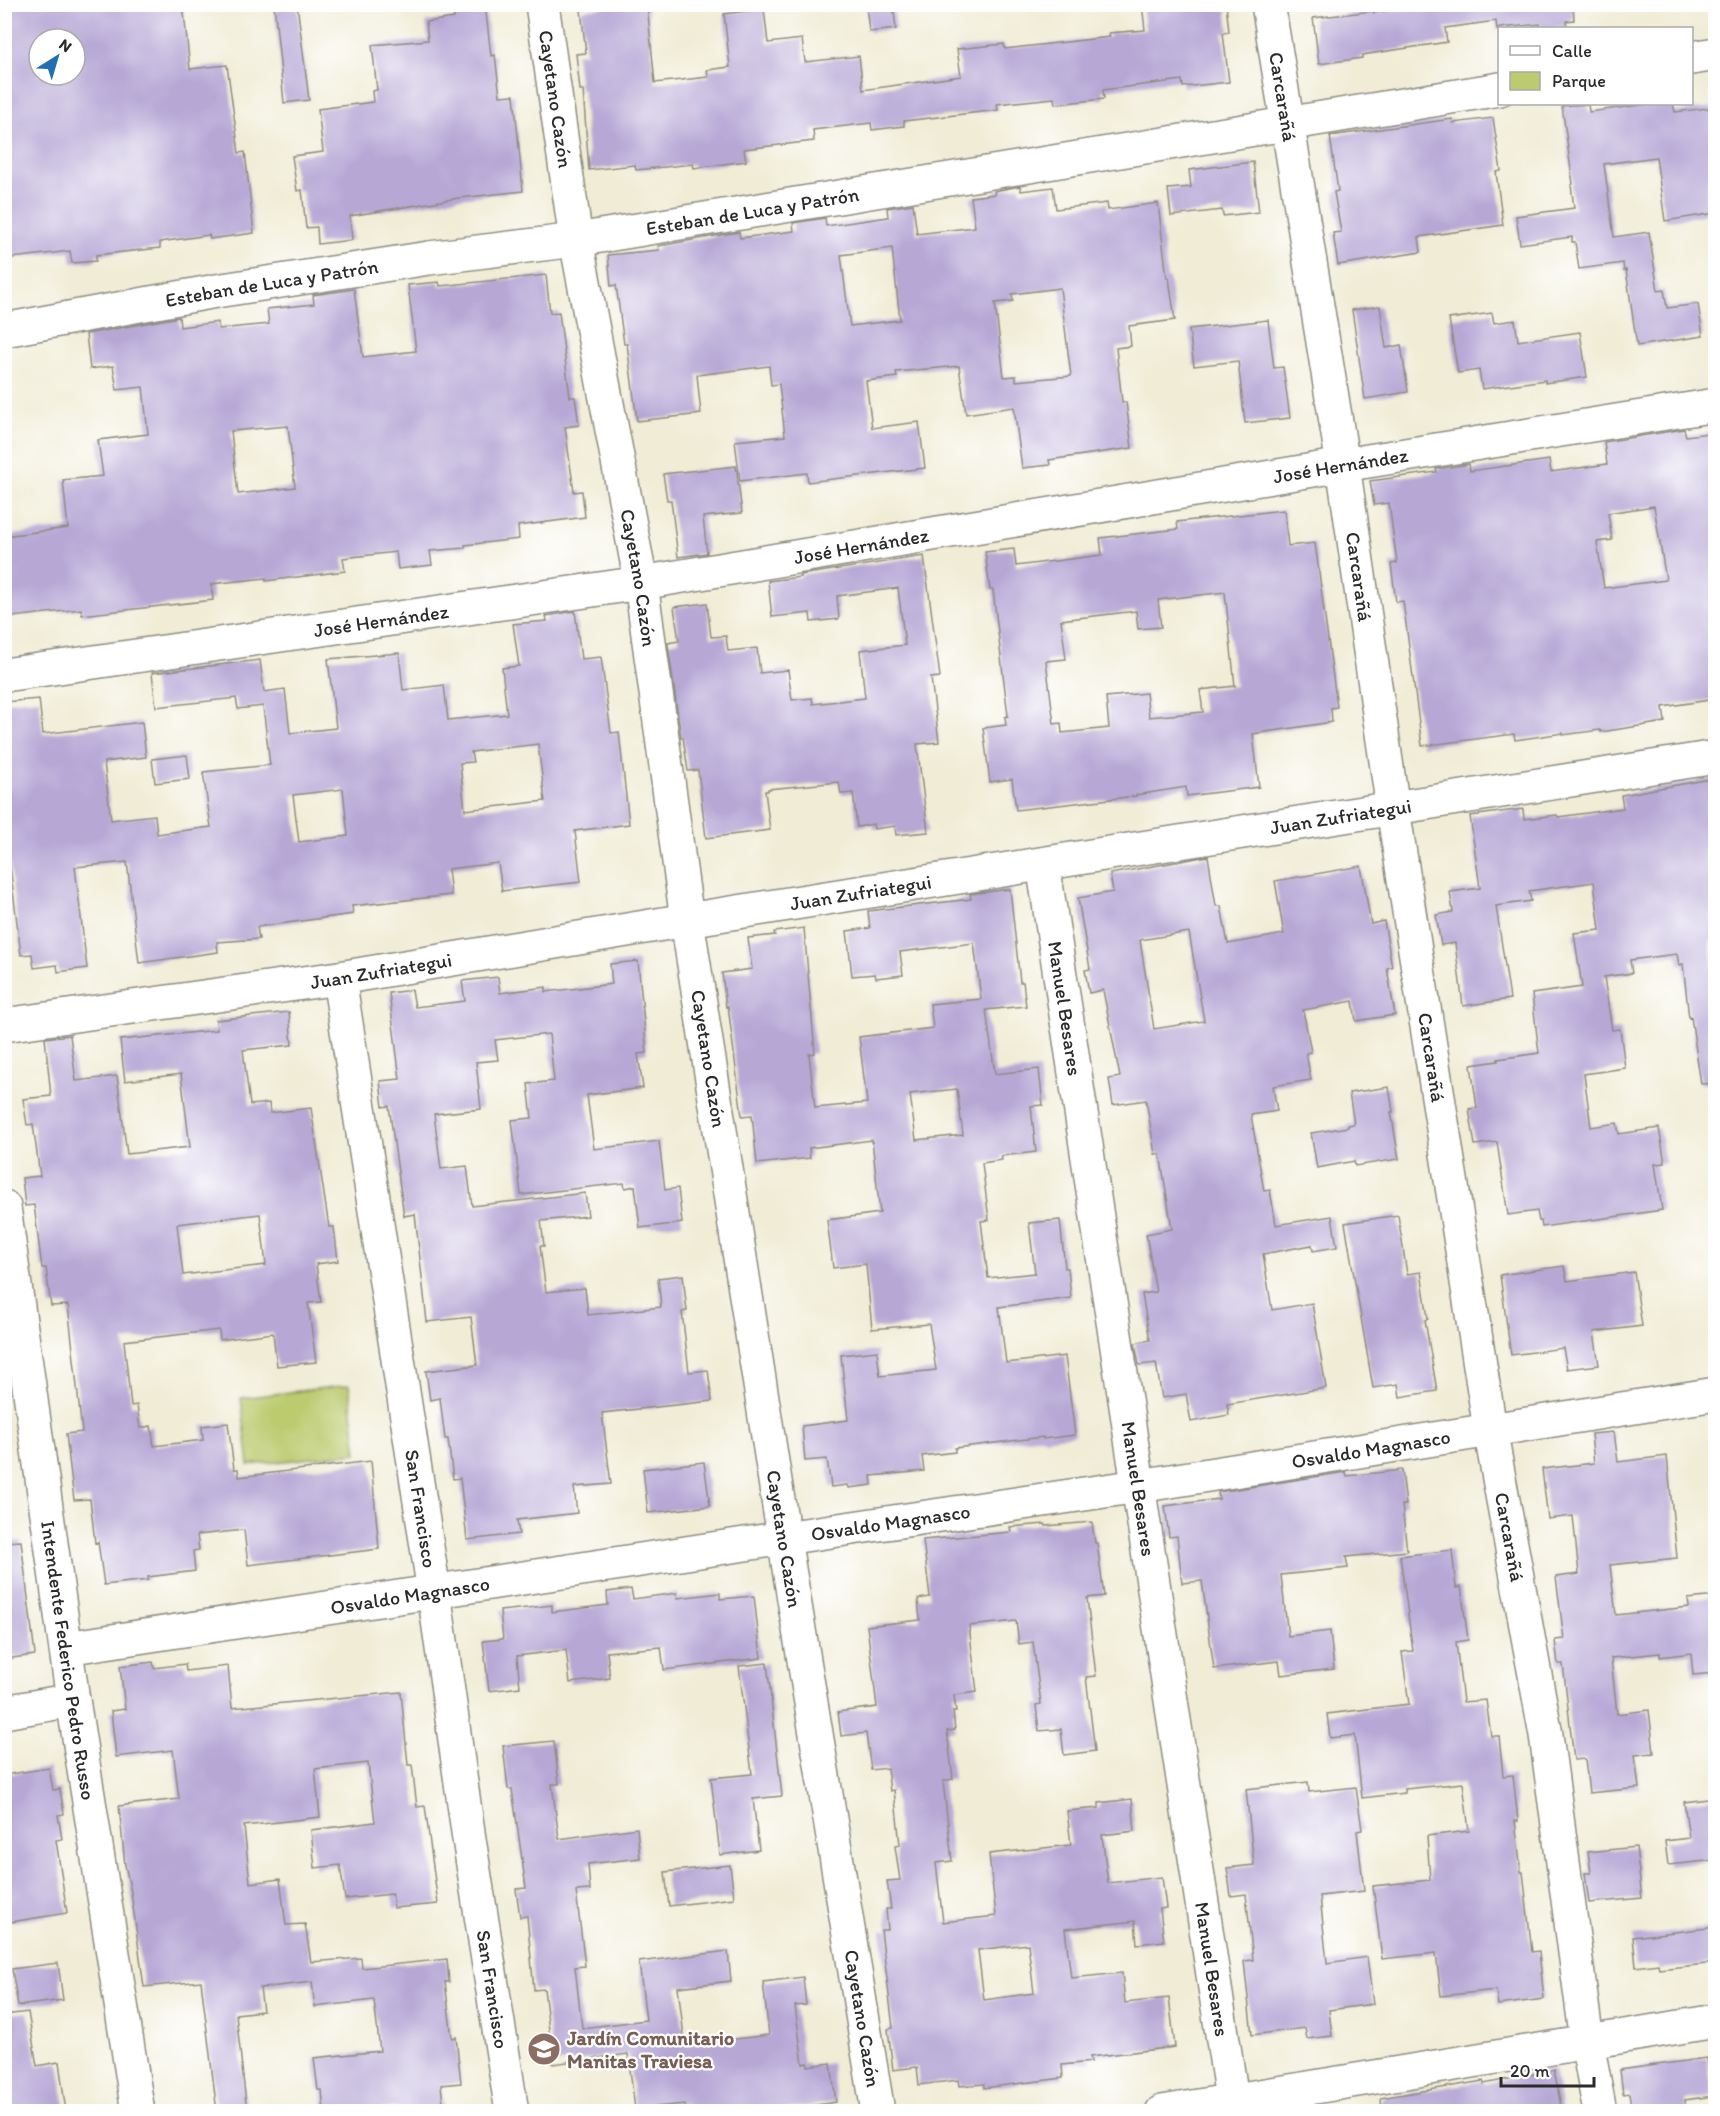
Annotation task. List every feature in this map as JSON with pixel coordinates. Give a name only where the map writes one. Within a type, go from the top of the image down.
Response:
[{"type":"street","name":"Cayetano Cazón","points":[[542,4],[576,240],[641,583],[687,920],[784,1538],[878,2112]]},
{"type":"street","name":"Carcarañá","points":[[1268,4],[1343,465],[1393,809],[1490,1429],[1546,1735],[1587,2042],[1600,2112]]},
{"type":"street","points":[[1693,58],[1716,54]]},
{"type":"street","name":"Esteban de Luca y Patrón","points":[[4,330],[216,291],[381,265],[576,240],[1498,89]]},
{"type":"street","name":"José Hernández","points":[[4,675],[641,583],[1716,405]]},
{"type":"street","name":"Juan Zufriategui","points":[[4,1025],[339,978],[687,920],[1716,757]]},
{"type":"street","name":"Manuel Besares","points":[[1043,864],[1233,2106]]},
{"type":"street","name":"San Francisco","points":[[339,978],[512,2112]]},
{"type":"street","name":"Intendente Federico Pedro Russo","points":[[4,1207],[73,1700],[138,2112]]},
{"type":"street","name":"Osvaldo Magnasco","points":[[66,1648],[1139,1486],[1716,1394]]},
{"type":"street","points":[[4,1712],[73,1700]]},
{"type":"street","points":[[1162,2112],[1233,2106],[1716,2021]]},
{"type":"green space","points":[[349,1385],[357,1453],[249,1465],[241,1398]]},
{"type":"building","points":[[18,4],[183,4],[190,69],[227,65],[239,153],[245,152],[254,233],[210,239],[209,235],[160,242],[160,248],[96,255],[96,261],[72,263],[70,251],[4,259],[4,6]]},
{"type":"building","points":[[274,4],[297,4],[309,100],[284,103]]},
{"type":"building","points":[[453,4],[485,4],[491,56],[495,55],[500,96],[514,95],[523,191],[459,198],[350,216],[352,240],[318,244],[317,227],[306,228],[302,190],[297,191],[292,156],[323,152],[318,109],[373,102],[372,91],[377,90],[372,45],[428,40],[426,22],[454,18]]},
{"type":"building","points":[[626,4],[647,4],[655,83],[708,77],[707,70],[730,67],[724,14],[764,9],[768,43],[802,39],[805,62],[859,56],[863,90],[961,76],[957,49],[1004,44],[1005,49],[1110,37],[1109,33],[1145,30],[1142,4],[1226,4],[1229,32],[1223,33],[1229,82],[1183,87],[1182,80],[1103,90],[1104,99],[1055,104],[1054,98],[997,104],[998,110],[904,121],[904,126],[872,130],[871,123],[813,130],[814,141],[744,149],[746,161],[694,168],[693,164],[636,170],[635,165],[589,170],[583,90],[580,90],[576,54],[586,53],[581,10]]},
{"type":"building","points":[[866,4],[893,4],[896,29],[869,32]]},
{"type":"building","points":[[1432,4],[1573,4],[1574,20],[1566,21],[1567,27],[1540,27],[1540,24],[1498,27],[1497,30],[1496,21],[1445,28],[1447,42],[1319,64],[1313,18],[1373,11],[1374,13]]},
{"type":"building","points":[[1588,105],[1589,112],[1641,105],[1673,105],[1675,112],[1716,107],[1716,213],[1665,221],[1656,157],[1604,164],[1614,237],[1649,232],[1658,291],[1664,290],[1667,308],[1698,304],[1703,336],[1637,346],[1623,263],[1579,269],[1575,242],[1572,242],[1572,237],[1520,244],[1516,216],[1574,208],[1571,185],[1573,184],[1562,106]]},
{"type":"building","points":[[1493,118],[1501,171],[1496,172],[1503,225],[1419,237],[1421,252],[1338,265],[1333,233],[1341,232],[1334,192],[1338,191],[1330,136],[1452,119],[1453,123]]},
{"type":"building","points":[[1253,162],[1259,212],[1223,216],[1222,210],[1171,216],[1168,189],[1191,187],[1189,170]]},
{"type":"building","points":[[1020,186],[1021,191],[1053,187],[1056,209],[1107,203],[1108,210],[1158,203],[1167,278],[1169,278],[1175,320],[1129,326],[1131,346],[1116,348],[1122,402],[1126,402],[1132,448],[1049,460],[1050,465],[1022,468],[1014,407],[966,414],[959,366],[896,372],[897,377],[866,381],[872,428],[919,422],[925,468],[808,482],[807,473],[740,481],[735,441],[785,436],[779,384],[771,385],[769,366],[697,375],[701,414],[637,421],[627,344],[624,344],[616,285],[611,286],[608,255],[659,250],[658,246],[739,232],[740,238],[794,231],[793,223],[825,218],[826,226],[888,217],[887,208],[913,204],[917,234],[975,227],[971,197],[995,194],[994,191]],"holes":[[[892,248],[900,320],[850,326],[841,255]],[[1060,288],[1071,376],[1016,381],[1016,376],[1004,377],[995,303],[1013,301],[1012,294]]]},
{"type":"building","points":[[546,275],[550,313],[559,312],[570,397],[575,397],[579,425],[565,427],[574,492],[582,491],[585,517],[518,526],[519,539],[430,551],[432,565],[398,569],[396,552],[343,558],[345,571],[266,581],[266,578],[211,584],[213,600],[82,615],[81,609],[4,618],[4,536],[68,528],[63,480],[103,476],[98,440],[148,434],[143,387],[117,390],[113,366],[90,369],[86,334],[179,317],[180,327],[218,322],[219,329],[269,324],[267,309],[314,304],[313,295],[354,289],[363,357],[416,351],[408,285],[439,282],[440,286]],"holes":[[[288,426],[295,487],[238,494],[231,431]]]},
{"type":"building","points":[[1380,306],[1386,348],[1401,345],[1408,392],[1365,399],[1352,310]]},
{"type":"building","points":[[1492,313],[1494,323],[1515,320],[1518,341],[1580,332],[1587,377],[1482,389],[1479,370],[1458,373],[1449,319]]},
{"type":"building","points":[[1268,320],[1274,368],[1283,367],[1290,418],[1245,423],[1238,361],[1194,366],[1189,329]]},
{"type":"building","points":[[1684,429],[1686,436],[1716,432],[1716,699],[1663,707],[1665,722],[1601,732],[1600,730],[1563,735],[1563,733],[1515,740],[1514,734],[1422,746],[1403,601],[1396,602],[1391,564],[1397,563],[1389,503],[1374,505],[1370,481],[1437,472],[1436,469],[1469,464],[1470,471],[1549,460],[1551,472],[1607,464],[1604,442]],"holes":[[[1654,506],[1666,580],[1604,588],[1597,542],[1612,540],[1608,513]]]},
{"type":"building","points":[[736,466],[742,513],[703,517],[707,553],[678,557],[671,500],[667,500],[663,474]]},
{"type":"building","points":[[1284,510],[1288,546],[1315,543],[1337,707],[1331,708],[1332,722],[1253,734],[1259,787],[1187,796],[1186,787],[1136,796],[1016,810],[1012,779],[990,782],[983,728],[1006,725],[1005,717],[1008,716],[993,590],[990,590],[985,552],[1014,549],[1016,566],[1102,555],[1100,538],[1178,529],[1177,522]],"holes":[[[1225,592],[1235,686],[1200,690],[1203,712],[1149,717],[1146,693],[1106,697],[1109,728],[1062,733],[1061,723],[1054,724],[1046,661],[1066,659],[1061,620],[1136,611],[1138,629],[1161,627],[1158,600]]]},
{"type":"building","points":[[924,556],[940,677],[931,678],[939,742],[917,744],[928,832],[896,835],[895,826],[874,829],[873,824],[857,827],[853,793],[841,794],[839,782],[768,789],[765,791],[770,830],[706,838],[698,770],[688,771],[668,645],[668,643],[679,641],[674,607],[707,603],[711,637],[726,636],[728,651],[757,648],[760,673],[788,670],[792,700],[812,698],[813,704],[865,698],[860,650],[905,645],[898,588],[837,596],[839,619],[811,622],[810,613],[772,617],[768,581]]},
{"type":"building","points":[[575,611],[581,659],[601,657],[611,733],[619,732],[629,824],[575,831],[581,882],[502,891],[498,863],[448,869],[451,895],[352,906],[353,914],[257,927],[259,939],[217,942],[218,952],[139,963],[127,862],[75,867],[87,968],[58,972],[57,965],[34,968],[32,954],[21,955],[10,866],[4,866],[4,744],[9,744],[4,702],[39,699],[43,734],[142,722],[146,757],[104,762],[111,820],[155,815],[157,834],[211,827],[203,772],[270,765],[263,706],[238,709],[236,698],[156,707],[152,673],[260,660],[264,692],[285,689],[290,733],[336,728],[328,659],[399,653],[403,690],[444,685],[448,720],[507,714],[502,668],[519,666],[513,624],[547,621],[546,616]],"holes":[[[538,744],[545,801],[465,810],[460,763],[473,762],[471,752]],[[343,789],[348,836],[299,842],[293,795]]]},
{"type":"building","points":[[187,755],[190,779],[155,783],[152,759]]},
{"type":"building","points":[[1716,778],[1716,913],[1711,913],[1716,940],[1710,941],[1716,989],[1716,1083],[1701,1084],[1691,1017],[1689,1018],[1683,964],[1679,965],[1677,954],[1630,960],[1632,973],[1604,977],[1612,1030],[1620,1029],[1625,1068],[1584,1074],[1591,1127],[1617,1123],[1619,1134],[1659,1128],[1665,1163],[1655,1164],[1662,1210],[1542,1227],[1537,1211],[1508,1215],[1497,1142],[1475,1145],[1469,1109],[1477,1108],[1471,1065],[1539,1053],[1532,994],[1582,987],[1574,933],[1600,930],[1594,882],[1529,891],[1531,901],[1496,906],[1510,999],[1463,1006],[1455,943],[1441,945],[1436,915],[1453,912],[1450,892],[1480,888],[1470,816],[1523,809],[1524,819],[1623,808],[1621,795]]},
{"type":"building","points":[[1208,856],[1216,906],[1221,906],[1228,944],[1284,934],[1275,881],[1361,866],[1371,924],[1384,921],[1392,967],[1387,968],[1395,1015],[1356,1021],[1353,1001],[1303,1010],[1311,1052],[1306,1053],[1311,1080],[1273,1086],[1277,1111],[1251,1115],[1264,1191],[1270,1190],[1276,1225],[1332,1216],[1337,1247],[1313,1251],[1312,1245],[1263,1254],[1272,1310],[1312,1303],[1326,1388],[1227,1404],[1229,1415],[1191,1422],[1186,1394],[1162,1398],[1156,1363],[1139,1365],[1135,1343],[1150,1340],[1142,1294],[1156,1292],[1146,1234],[1172,1229],[1160,1154],[1155,1154],[1146,1100],[1113,1105],[1109,1079],[1120,1077],[1103,990],[1089,993],[1085,970],[1090,969],[1078,898],[1113,892],[1110,874]],"holes":[[[1189,932],[1204,1021],[1154,1029],[1140,940]]]},
{"type":"building","points":[[1010,889],[1020,982],[1023,982],[1026,1006],[986,1010],[995,1074],[1039,1069],[1043,1105],[1031,1106],[1036,1152],[1001,1156],[1002,1160],[982,1163],[989,1220],[981,1221],[988,1278],[1035,1273],[1029,1223],[1060,1220],[1071,1298],[999,1307],[1006,1363],[1065,1356],[1075,1435],[955,1448],[955,1452],[922,1456],[924,1471],[871,1476],[872,1485],[849,1488],[848,1485],[831,1487],[827,1459],[805,1461],[802,1426],[848,1420],[841,1355],[877,1351],[880,1376],[936,1370],[929,1324],[872,1329],[866,1264],[833,1268],[827,1220],[880,1213],[872,1140],[809,1148],[810,1158],[757,1164],[752,1115],[742,1116],[722,973],[752,969],[748,938],[804,928],[815,1053],[809,1054],[815,1108],[867,1103],[859,1037],[933,1028],[930,1004],[981,999],[974,943],[900,952],[903,975],[876,978],[875,974],[852,976],[847,931],[870,928],[868,911],[971,899],[970,894]],"holes":[[[957,1089],[963,1135],[916,1140],[910,1094]]]},
{"type":"building","points":[[638,961],[647,1053],[638,1054],[643,1088],[587,1095],[594,1149],[659,1141],[665,1190],[678,1188],[682,1223],[640,1228],[635,1186],[625,1188],[624,1183],[521,1195],[512,1120],[532,1118],[528,1084],[554,1081],[549,1034],[495,1040],[498,1060],[476,1062],[481,1109],[434,1114],[441,1169],[467,1166],[472,1206],[585,1193],[588,1216],[541,1221],[544,1246],[540,1246],[546,1292],[585,1288],[588,1315],[661,1307],[658,1278],[683,1275],[687,1311],[682,1312],[689,1372],[708,1370],[712,1401],[602,1413],[611,1484],[574,1487],[577,1513],[517,1520],[519,1534],[467,1540],[460,1478],[453,1479],[440,1398],[430,1400],[426,1371],[477,1365],[471,1317],[427,1322],[415,1214],[404,1216],[389,1106],[383,1107],[380,1081],[400,1079],[389,993],[412,990],[415,1007],[465,1001],[462,981],[498,977],[500,993],[546,987],[546,992],[612,984],[610,964]]},
{"type":"building","points":[[289,1012],[292,1045],[243,1050],[250,1105],[269,1103],[270,1113],[311,1108],[329,1227],[334,1227],[338,1261],[316,1264],[321,1302],[308,1303],[316,1362],[277,1366],[273,1333],[220,1340],[219,1330],[124,1341],[131,1406],[137,1405],[140,1428],[151,1426],[154,1446],[203,1440],[202,1426],[228,1423],[234,1469],[238,1469],[239,1477],[371,1461],[379,1549],[248,1565],[244,1530],[197,1535],[199,1550],[193,1551],[195,1571],[104,1585],[98,1542],[95,1543],[90,1499],[74,1500],[66,1434],[82,1432],[68,1305],[51,1306],[46,1268],[42,1268],[34,1205],[25,1206],[22,1178],[40,1176],[33,1124],[27,1125],[23,1099],[51,1096],[45,1038],[70,1035],[76,1081],[117,1076],[127,1154],[190,1147],[181,1074],[125,1081],[120,1040],[217,1030],[216,1020]],"holes":[[[260,1214],[266,1265],[183,1275],[177,1224]]]},
{"type":"building","points":[[1389,1087],[1399,1159],[1355,1166],[1354,1161],[1317,1168],[1311,1133],[1354,1124],[1349,1093]]},
{"type":"building","points":[[1398,1215],[1407,1274],[1421,1272],[1428,1319],[1425,1320],[1437,1391],[1400,1397],[1398,1384],[1373,1388],[1345,1223]]},
{"type":"building","points":[[1564,1266],[1567,1281],[1634,1272],[1642,1326],[1594,1332],[1599,1365],[1567,1369],[1563,1348],[1511,1355],[1500,1275]]},
{"type":"building","points":[[1614,1432],[1618,1462],[1667,1456],[1677,1558],[1610,1565],[1616,1615],[1689,1607],[1688,1599],[1716,1596],[1716,1673],[1693,1675],[1691,1653],[1660,1657],[1660,1653],[1611,1658],[1617,1714],[1649,1710],[1654,1753],[1635,1755],[1639,1788],[1589,1793],[1585,1759],[1574,1760],[1563,1664],[1558,1664],[1555,1640],[1564,1639],[1556,1577],[1579,1574],[1573,1516],[1548,1519],[1542,1469],[1594,1463],[1591,1434]]},
{"type":"building","points":[[704,1462],[710,1506],[648,1513],[643,1469]]},
{"type":"building","points":[[1402,1470],[1406,1505],[1402,1505],[1407,1551],[1346,1557],[1348,1568],[1281,1575],[1288,1636],[1330,1631],[1334,1669],[1281,1675],[1279,1661],[1214,1669],[1202,1581],[1182,1583],[1177,1536],[1169,1537],[1165,1506],[1219,1499],[1218,1492],[1346,1472],[1347,1476]]},
{"type":"building","points":[[1092,1522],[1095,1543],[1097,1543],[1104,1596],[1087,1598],[1096,1676],[1086,1677],[1095,1751],[1064,1755],[1061,1729],[1039,1731],[1036,1705],[1041,1704],[1033,1642],[1019,1644],[1016,1621],[969,1626],[977,1692],[954,1695],[955,1730],[947,1731],[953,1779],[943,1781],[952,1861],[936,1863],[943,1922],[996,1916],[989,1854],[1071,1845],[1067,1811],[1099,1808],[1099,1803],[1132,1799],[1135,1831],[1102,1835],[1108,1883],[1162,1877],[1166,1908],[1160,1909],[1164,1941],[1137,1944],[1135,1921],[1065,1929],[1071,1978],[1122,1973],[1125,2003],[1169,1998],[1175,2047],[1090,2057],[1091,2062],[1062,2065],[1063,2078],[984,2088],[984,2084],[959,2086],[958,2080],[919,2085],[917,2067],[893,2070],[888,2029],[893,2028],[881,1930],[888,1930],[886,1909],[891,1909],[887,1881],[900,1880],[895,1846],[900,1845],[894,1790],[890,1791],[887,1768],[871,1770],[866,1733],[841,1736],[838,1712],[877,1707],[867,1626],[920,1620],[918,1599],[930,1597],[923,1540],[1011,1532],[1010,1527],[1045,1524],[1046,1526]],"holes":[[[1028,1944],[1034,1993],[984,2000],[978,1950]]]},
{"type":"building","points":[[21,1541],[35,1655],[4,1659],[4,1542]]},
{"type":"building","points":[[1452,1550],[1456,1588],[1461,1587],[1468,1640],[1456,1642],[1463,1702],[1486,1700],[1491,1736],[1499,1736],[1503,1776],[1513,1775],[1518,1821],[1515,1821],[1532,1952],[1539,1951],[1544,1999],[1498,2005],[1496,1990],[1441,1996],[1436,1953],[1382,1959],[1373,1886],[1430,1880],[1427,1836],[1469,1831],[1463,1783],[1405,1789],[1405,1793],[1362,1798],[1355,1735],[1330,1738],[1327,1714],[1409,1704],[1402,1652],[1413,1651],[1400,1556]]},
{"type":"building","points":[[631,1589],[633,1599],[677,1593],[678,1598],[720,1593],[720,1599],[754,1596],[761,1658],[664,1670],[661,1647],[607,1652],[610,1678],[570,1683],[566,1650],[517,1656],[520,1687],[489,1691],[483,1641],[503,1639],[500,1611],[552,1605],[552,1612],[608,1605],[607,1592]]},
{"type":"building","points":[[153,1662],[154,1668],[185,1664],[186,1671],[228,1666],[232,1708],[401,1692],[408,1765],[412,1765],[417,1807],[425,1806],[438,1904],[394,1908],[392,1894],[345,1899],[340,1865],[315,1868],[311,1830],[375,1822],[368,1763],[315,1769],[320,1817],[244,1826],[250,1883],[280,1879],[286,1925],[305,1924],[311,1962],[361,1958],[362,1968],[447,1959],[449,1982],[445,1982],[452,2038],[456,2037],[461,2083],[441,2085],[444,2112],[399,2112],[399,2107],[362,2112],[324,2112],[322,2090],[318,2090],[314,2058],[380,2051],[374,2000],[315,2007],[312,1982],[260,1988],[263,2011],[236,2014],[247,2112],[217,2112],[201,1981],[144,1987],[125,1865],[119,1806],[179,1799],[173,1750],[116,1757],[111,1711],[125,1709],[120,1666]]},
{"type":"building","points":[[767,1663],[782,1796],[753,1799],[759,1850],[720,1855],[711,1778],[752,1774],[739,1666]]},
{"type":"building","points":[[554,1741],[559,1784],[552,1784],[559,1839],[637,1828],[640,1858],[588,1864],[590,1890],[576,1891],[585,1966],[575,1967],[582,2028],[646,2020],[639,1962],[728,1951],[731,1981],[678,1987],[685,2045],[769,2035],[763,1982],[803,1977],[806,2005],[795,2006],[803,2064],[808,2063],[808,2066],[831,2063],[836,2102],[770,2112],[686,2112],[685,2104],[635,2109],[628,2054],[553,2064],[544,1989],[534,1990],[527,1916],[520,1917],[516,1889],[526,1888],[512,1789],[508,1789],[503,1746]]},
{"type":"building","points":[[49,1768],[53,1790],[60,1789],[64,1814],[58,1815],[62,1839],[56,1840],[67,1913],[4,1923],[4,1775]]},
{"type":"building","points":[[1308,1782],[1309,1792],[1356,1787],[1362,1830],[1357,1831],[1364,1891],[1320,1896],[1327,1963],[1367,1957],[1373,2004],[1329,2010],[1332,2036],[1307,2039],[1305,2028],[1252,2035],[1244,1961],[1253,1960],[1246,1894],[1231,1896],[1227,1868],[1254,1865],[1246,1789]]},
{"type":"building","points":[[1716,1798],[1716,1860],[1668,1865],[1665,1841],[1689,1838],[1684,1802]]},
{"type":"building","points":[[1636,1847],[1642,1898],[1589,1903],[1585,1873],[1591,1873],[1588,1852]]},
{"type":"building","points":[[730,1865],[734,1898],[669,1906],[665,1872]]},
{"type":"building","points":[[1716,1927],[1716,1963],[1659,1969],[1658,1964],[1636,1967],[1633,1937]]},
{"type":"building","points":[[58,1963],[63,2000],[18,2006],[12,1969]]},
{"type":"building","points":[[28,2012],[37,2066],[59,2062],[66,2112],[4,2112],[4,2015]]},
{"type":"building","points":[[1707,2058],[1713,2096],[1685,2100],[1686,2112],[1632,2112],[1629,2093],[1623,2094],[1620,2070]]},
{"type":"building","points":[[1554,2070],[1562,2112],[1382,2112],[1381,2098],[1483,2081],[1484,2084]]},
{"type":"place","name":"Jardín Comunitario Manitas Traviesa","points":[[544,2049]]}]
